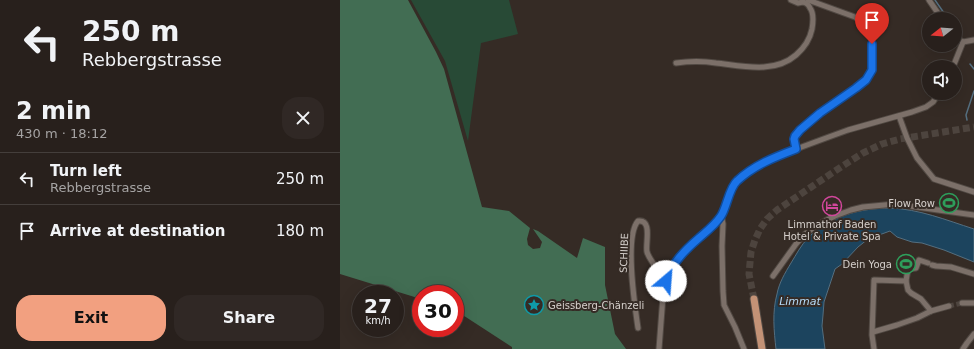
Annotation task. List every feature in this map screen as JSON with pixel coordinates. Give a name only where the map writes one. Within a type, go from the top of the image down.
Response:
[{"type":"main road","points":[[754,301],[762,349]]},
{"type":"street","points":[[791,0],[798,3],[806,0],[855,17],[864,24],[870,32],[872,39],[872,70],[866,80],[820,113],[797,133],[794,141],[796,149]]},
{"type":"street","points":[[676,63],[715,62],[761,68],[774,66],[787,61],[803,49],[811,34],[812,11],[806,0]]},
{"type":"street","points":[[929,0],[937,12]]},
{"type":"street","points":[[956,60],[963,42],[974,40]]},
{"type":"street","points":[[659,349],[663,296],[668,275],[678,258],[688,247],[712,227],[720,217],[733,186],[738,180],[764,162],[848,130],[926,107],[934,100]]},
{"type":"street","points":[[899,116],[907,138],[917,158],[934,179],[974,192]]},
{"type":"street","points":[[773,276],[796,244],[813,228],[835,216],[864,206],[896,204],[974,215]]},
{"type":"street","points":[[720,217],[723,224],[722,246],[724,305],[744,349]]},
{"type":"street","name":"SCHIIBE","points":[[638,328],[631,275],[631,243],[633,230],[638,221],[643,222],[646,226],[648,233],[647,252],[658,274],[654,290],[655,293],[663,296]]},
{"type":"street","points":[[931,311],[920,299],[908,290],[906,281],[908,269],[916,268],[919,260],[936,266],[974,274]]},
{"type":"street","points":[[874,349],[874,280],[906,281]]},
{"type":"street","points":[[962,303],[974,303]]},
{"type":"street","points":[[873,332],[949,306]]},
{"type":"street","points":[[964,349],[974,334]]},
{"type":"green space","points":[[340,0],[408,0],[444,69],[482,207],[509,211],[530,228],[527,239],[528,245],[533,249],[540,248],[542,242],[533,229],[577,258],[583,238],[605,247],[605,285],[615,334],[626,349],[512,349],[512,347],[464,316],[464,285],[412,285],[412,296],[404,294],[404,285],[376,285],[340,274]]},
{"type":"green space","points":[[411,0],[509,0],[518,34],[481,43],[468,141],[445,61]]},
{"type":"water","name":"Limmat","points":[[879,208],[911,210],[974,229],[974,262],[944,250],[897,237],[890,231],[868,239],[835,269],[824,302],[822,326],[825,349],[776,349],[774,328],[775,301],[781,282],[805,241],[816,230],[846,215]]},
{"type":"waterway","points":[[935,0],[943,12]]},
{"type":"waterway","points":[[970,64],[974,69]]},
{"type":"waterway","points":[[967,120],[966,115],[974,91]]},
{"type":"tunnel","points":[[754,299],[749,274],[751,252],[760,229],[767,219],[777,210],[863,153],[882,144],[900,139],[974,127]]},
{"type":"tunnel","points":[[949,306],[962,303]]},
{"type":"place","name":"Flow Row","points":[[949,203]]},
{"type":"place","name":"Limmathof Baden Hotel & Private Spa","points":[[832,206]]},
{"type":"place","name":"Dein Yoga","points":[[906,264]]},
{"type":"place","name":"Geissberg-Chänzeli","points":[[534,305]]},
{"type":"route","points":[[666,281],[678,258],[692,243],[712,227],[723,213],[735,183],[764,162],[796,149],[794,139],[800,130],[820,113],[866,80],[872,70],[872,44]]}]
